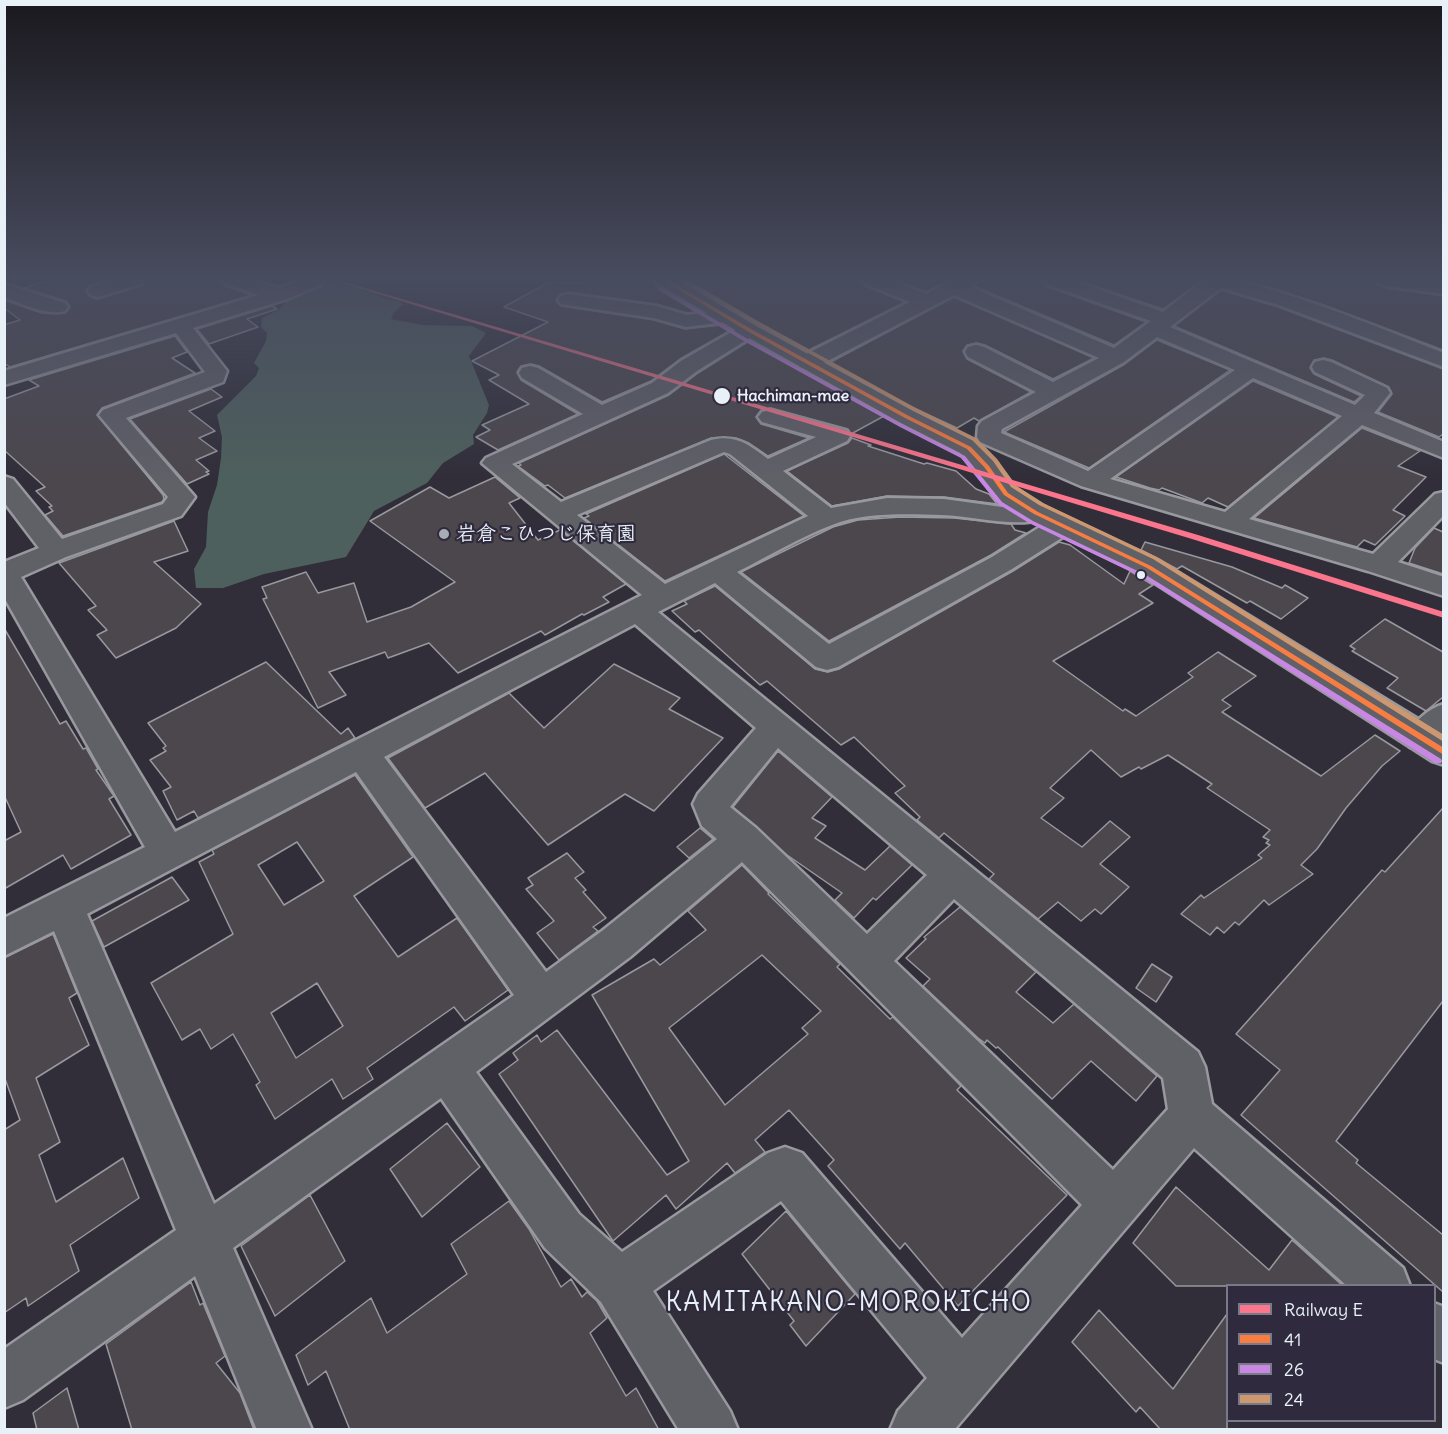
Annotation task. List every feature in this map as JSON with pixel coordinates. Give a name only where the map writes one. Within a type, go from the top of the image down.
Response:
[{"type":"street","points":[[4,378],[110,347]]},
{"type":"street","points":[[168,853],[5,573],[56,551],[172,510],[182,496],[111,415],[215,377],[216,371],[196,347]]},
{"type":"street","points":[[721,347],[689,366],[660,388],[495,464],[559,513],[777,726],[1183,1067],[1192,1116],[1383,1284]]},
{"type":"street","points":[[780,347],[907,417],[1090,481],[1378,565],[1443,587]]},
{"type":"street","points":[[808,362],[837,347]]},
{"type":"street","points":[[1095,347],[1116,357]]},
{"type":"street","points":[[979,443],[990,426],[1116,357],[1129,347]]},
{"type":"street","points":[[1206,347],[1251,369],[1443,451]]},
{"type":"street","points":[[1406,347],[1443,361]]},
{"type":"street","points":[[976,352],[1052,392]]},
{"type":"street","points":[[1228,523],[1360,414],[1379,393],[1323,368]]},
{"type":"street","points":[[1090,481],[1251,369]]},
{"type":"street","points":[[530,373],[602,415]]},
{"type":"street","points":[[765,470],[838,436],[797,425],[777,410]]},
{"type":"street","points":[[979,443],[987,467],[1006,494],[1048,520],[1149,567],[1436,735]]},
{"type":"street","points":[[559,513],[720,445],[731,445],[739,448],[826,517]]},
{"type":"street","points":[[4,484],[56,551]]},
{"type":"street","points":[[1378,565],[1443,500]]},
{"type":"street","points":[[4,938],[717,570],[826,517],[887,506],[944,507],[1048,520]]},
{"type":"street","points":[[717,570],[827,659],[1002,563],[1048,520]]},
{"type":"street","points":[[777,726],[711,804],[715,816],[743,838],[1114,1204]]},
{"type":"street","points":[[362,753],[542,1000]]},
{"type":"street","points":[[4,1381],[542,1000],[616,944],[743,838]]},
{"type":"street","points":[[867,961],[953,874]]},
{"type":"street","points":[[64,907],[285,1430]]},
{"type":"street","points":[[446,1068],[562,1231],[619,1284],[711,1430]]},
{"type":"street","points":[[917,1430],[1192,1116]]},
{"type":"street","points":[[619,1284],[785,1170],[962,1378]]},
{"type":"shaded area","points":[[263,347],[476,347],[469,356],[489,405],[487,413],[473,435],[474,444],[443,463],[427,483],[374,511],[346,557],[264,574],[223,588],[196,588],[194,569],[206,547],[208,512],[217,485],[221,458],[222,437],[217,415],[256,376],[259,368],[254,363]]},
{"type":"building","points":[[4,347],[77,347],[10,367],[4,363]]},
{"type":"building","points":[[139,347],[183,347],[187,352],[172,358],[195,373],[102,408],[97,415],[163,495],[162,502],[63,536],[45,515],[53,511],[49,507],[52,506],[36,491],[45,487],[4,450],[4,399],[39,386],[29,380]]},
{"type":"building","points":[[499,347],[701,347],[680,359],[651,381],[602,402],[539,366],[531,364],[521,366],[517,372],[521,380],[578,414],[498,450],[476,437],[490,430],[482,425],[529,404],[489,380],[499,375],[472,361]]},
{"type":"building","points":[[740,347],[760,347],[884,416],[851,434],[848,429],[771,408],[761,410],[756,417],[761,424],[809,438],[768,456],[749,443],[736,438],[711,438],[565,498],[518,466],[521,465],[519,463],[669,395],[698,373]]},
{"type":"building","points":[[800,347],[815,347],[807,351]]},
{"type":"building","points":[[859,347],[966,347],[963,351],[967,359],[1031,392],[979,421],[974,418],[957,428],[905,404],[829,363]]},
{"type":"building","points":[[989,347],[1069,347],[1094,358],[1053,379]]},
{"type":"building","points":[[1148,347],[1174,347],[1230,370],[1089,468],[1004,432],[1125,364]]},
{"type":"building","points":[[1224,347],[1384,347],[1443,369],[1443,434],[1439,437],[1378,412],[1392,394],[1389,387],[1332,360],[1324,358],[1314,360],[1310,368],[1314,374],[1361,396],[1354,402]]},
{"type":"building","points":[[1253,381],[1338,417],[1228,507],[1208,498],[1202,503],[1162,488],[1159,490],[1150,488],[1116,477]]},
{"type":"building","points":[[211,389],[222,397],[189,411],[215,431],[199,438],[217,451],[196,460],[209,471],[206,472],[209,474],[187,484],[130,419]]},
{"type":"building","points":[[1362,428],[1420,451],[1398,466],[1426,477],[1393,510],[1405,516],[1375,545],[1364,540],[1357,547],[1254,518]]},
{"type":"building","points":[[852,438],[871,445],[868,446],[924,464],[956,471],[976,489],[989,494],[997,504],[944,497],[887,496],[832,506],[787,471],[848,443]]},
{"type":"building","points":[[724,454],[804,516],[665,581],[584,518],[589,516],[586,514]]},
{"type":"building","points":[[495,477],[520,498],[509,503],[538,540],[560,530],[626,584],[603,597],[609,602],[545,635],[541,631],[458,673],[429,643],[388,658],[385,652],[329,672],[346,695],[318,708],[263,599],[267,598],[262,587],[306,572],[318,593],[354,583],[367,622],[411,607],[455,582],[370,521],[430,487],[449,498]]},
{"type":"building","points":[[900,517],[954,518],[1011,524],[1015,530],[1026,533],[991,555],[829,641],[741,572],[833,527],[858,520]]},
{"type":"building","points":[[174,521],[188,551],[154,562],[201,604],[176,628],[116,658],[97,635],[107,630],[88,610],[96,606],[59,563]]},
{"type":"building","points":[[1434,528],[1443,532],[1443,574],[1409,563],[1415,548]]},
{"type":"building","points":[[1059,542],[1070,545],[1124,584],[1130,571],[1153,585],[1139,594],[1153,603],[1053,661],[1123,711],[1125,709],[1136,716],[1193,677],[1188,673],[1218,652],[1256,676],[1222,700],[1231,706],[1222,712],[1321,776],[1375,735],[1400,751],[1382,766],[1346,808],[1317,849],[1301,865],[1313,874],[1269,905],[1264,900],[1239,925],[1235,922],[1224,933],[1217,927],[1210,935],[1181,914],[1201,895],[1204,898],[1262,858],[1258,855],[1270,845],[1266,843],[1269,840],[1263,837],[1270,830],[1207,788],[1212,784],[1168,755],[1121,777],[1091,750],[1050,788],[1064,798],[1041,818],[1082,847],[1110,821],[1130,837],[1100,864],[1129,887],[1101,914],[1095,909],[1081,921],[1058,902],[1038,919],[989,879],[994,874],[944,833],[939,838],[917,820],[920,817],[895,793],[905,786],[854,737],[841,745],[767,681],[760,685],[699,630],[695,632],[672,611],[687,604],[684,601],[715,586],[815,669],[828,672],[839,669],[1013,571]]},
{"type":"building","points":[[1145,542],[1232,567],[1282,588],[1285,585],[1308,598],[1281,619],[1250,601],[1247,603],[1182,566],[1177,569],[1141,550]]},
{"type":"building","points":[[1385,619],[1443,652],[1443,697],[1426,711],[1387,688],[1398,678],[1352,651],[1355,649],[1350,646]]},
{"type":"building","points":[[4,628],[60,724],[66,721],[83,749],[86,748],[98,769],[96,770],[114,796],[109,799],[131,835],[71,869],[63,855],[4,889],[4,841],[21,832],[4,795]]},
{"type":"building","points":[[266,662],[341,734],[348,728],[355,738],[198,818],[194,811],[177,820],[163,791],[171,787],[150,760],[166,751],[163,748],[166,746],[148,723]]},
{"type":"building","points":[[614,664],[680,698],[669,709],[723,738],[654,811],[625,794],[548,845],[485,773],[425,808],[388,758],[509,693],[544,728]]},
{"type":"building","points":[[778,751],[832,797],[812,818],[826,826],[815,838],[865,870],[890,846],[912,865],[876,900],[873,898],[854,918],[835,900],[842,893],[787,855],[733,807]]},
{"type":"building","points":[[355,775],[413,857],[354,896],[398,957],[457,918],[508,990],[465,1021],[454,1007],[367,1068],[373,1079],[343,1099],[332,1079],[275,1119],[256,1085],[260,1082],[233,1034],[211,1049],[200,1029],[182,1040],[151,983],[233,934],[199,862],[214,854],[212,850]],"holes":[[[297,842],[324,881],[284,905],[258,865]],[[317,983],[343,1026],[296,1058],[271,1013]]]},
{"type":"building","points":[[1443,808],[1443,1001],[1336,1141],[1358,1160],[1356,1163],[1443,1235],[1443,1292],[1241,1115],[1280,1070],[1236,1034],[1382,870],[1385,872]]},
{"type":"building","points":[[700,828],[713,839],[689,858],[677,847]]},
{"type":"building","points":[[567,853],[584,872],[575,878],[586,890],[583,892],[606,918],[593,927],[598,931],[559,960],[537,933],[554,921],[526,889],[533,885],[528,878]]},
{"type":"building","points":[[742,865],[768,894],[840,964],[837,967],[890,1019],[893,1017],[961,1086],[957,1090],[1067,1195],[958,1306],[905,1243],[900,1249],[828,1166],[834,1160],[789,1110],[755,1140],[765,1152],[735,1173],[727,1163],[676,1209],[666,1195],[613,1241],[499,1074],[518,1060],[513,1053],[537,1035],[541,1042],[557,1030],[667,1175],[689,1161],[592,995],[654,959],[660,965],[706,930],[688,911]],"holes":[[[762,955],[821,1011],[802,1028],[808,1034],[725,1105],[669,1028]]]},
{"type":"building","points":[[172,877],[189,900],[104,947],[92,921]]},
{"type":"building","points":[[960,907],[1036,972],[1016,992],[1053,1023],[1074,1004],[1157,1076],[1136,1101],[1091,1061],[1052,1099],[998,1047],[996,1048],[987,1040],[985,1043],[978,1038],[923,986],[930,979],[906,958],[926,939],[924,937]]},
{"type":"building","points":[[53,934],[77,993],[69,998],[89,1045],[36,1078],[60,1142],[39,1155],[56,1202],[123,1158],[139,1198],[70,1245],[79,1271],[28,1306],[26,1298],[4,1313],[4,1130],[20,1120],[4,1076],[4,958]]},
{"type":"building","points":[[1152,964],[1172,977],[1156,1002],[1136,988]]},
{"type":"building","points":[[447,1123],[480,1167],[422,1217],[390,1169]]},
{"type":"building","points":[[1176,1187],[1269,1270],[1292,1240],[1341,1284],[1176,1286],[1133,1243]]},
{"type":"building","points":[[310,1195],[345,1261],[275,1316],[241,1246]]},
{"type":"building","points":[[509,1201],[529,1229],[561,1287],[571,1279],[582,1297],[587,1292],[597,1301],[607,1318],[590,1333],[626,1396],[636,1388],[659,1430],[350,1430],[326,1371],[308,1385],[296,1355],[371,1298],[387,1333],[467,1274],[451,1244]]},
{"type":"building","points":[[786,1211],[855,1294],[806,1346],[790,1325],[794,1321],[742,1254]]},
{"type":"building","points":[[191,1282],[200,1305],[203,1303],[225,1356],[216,1363],[240,1393],[254,1430],[132,1430],[106,1344]]},
{"type":"building","points":[[1099,1310],[1173,1389],[1226,1315],[1227,1430],[1161,1430],[1140,1407],[1136,1412],[1072,1342]]},
{"type":"building","points":[[67,1388],[79,1430],[37,1430],[33,1413]]},
{"type":"rail line","name":"E","points":[[558,347],[1195,537],[1444,615]]},
{"type":"transit line","name":"26","points":[[758,347],[963,457],[1000,503],[1031,522],[1144,576],[1438,761]]},
{"type":"transit line","name":"41","points":[[780,347],[907,417],[969,448],[987,467],[1006,494],[1036,513],[1149,567],[1444,752]]},
{"type":"transit line","name":"24","points":[[801,347],[974,439],[995,460],[1013,486],[1041,504],[1155,558],[1444,739]]},
{"type":"place","name":"Hachiman-mae","points":[[722,396]]},
{"type":"place","name":"岩倉こひつじ保育園","points":[[444,534]]},
{"type":"district","name":"KAMITAKANO-MOROKICHO","points":[[849,1304]]}]
